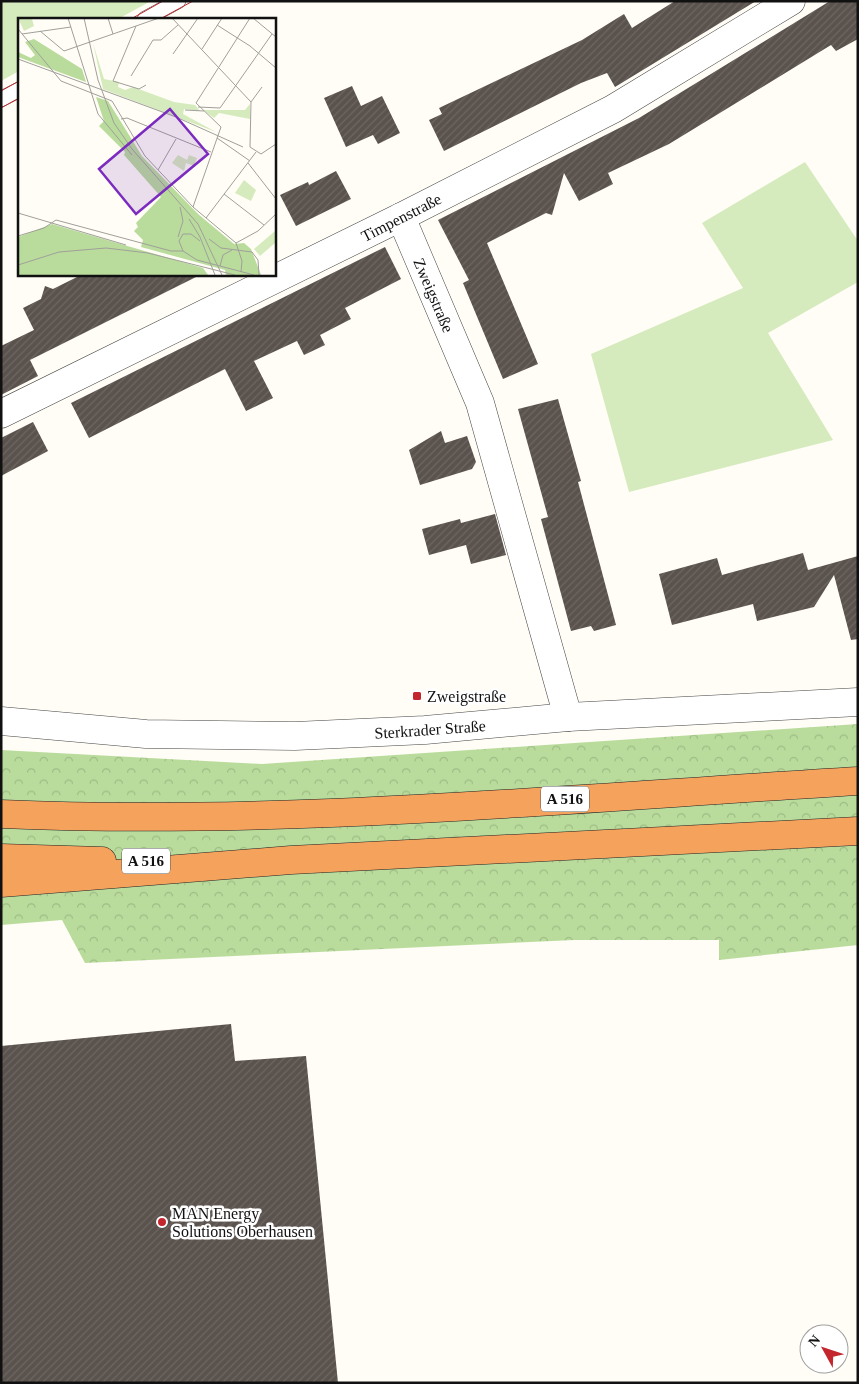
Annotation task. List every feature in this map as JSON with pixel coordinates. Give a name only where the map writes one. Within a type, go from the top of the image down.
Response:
[{"type":"highway","name":"A 516","points":[[1,814],[93,818],[273,815],[858,781]]},
{"type":"highway","name":"A 516","points":[[1,858],[101,861],[291,860],[858,831]]},
{"type":"highway","points":[[1,883],[291,860]]},
{"type":"street","name":"Timpenstraße","points":[[1,414],[401,217],[613,109],[791,1]]},
{"type":"street","name":"Zweigstraße","points":[[401,217],[480,404],[568,718]]},
{"type":"street","name":"Sterkrader Straße","points":[[1,721],[146,734],[295,736],[425,730],[568,718],[858,702]]},
{"type":"lane","points":[[147,18],[178,1]]},
{"type":"lane","points":[[1,99],[18,90]]},
{"type":"green space","points":[[1,1],[151,1],[120,18],[18,18],[18,72],[1,81]]},
{"type":"green space","points":[[805,162],[858,241],[858,282],[768,333],[833,440],[629,492],[591,354],[743,288],[702,223]]},
{"type":"green space","points":[[858,724],[858,945],[719,960],[719,940],[574,940],[85,963],[62,920],[1,925],[1,750],[262,764]]},
{"type":"building","points":[[675,1],[756,1],[615,87],[607,73],[581,83],[444,151],[429,120],[442,114],[439,108],[582,40],[624,14],[632,28]]},
{"type":"building","points":[[830,1],[858,1],[858,39],[836,51],[831,45],[669,144],[608,173],[613,184],[579,201],[564,173],[552,215],[546,213],[487,243],[538,364],[503,379],[463,283],[469,280],[438,220],[639,118]]},
{"type":"building","points":[[352,86],[361,106],[382,96],[400,133],[378,144],[373,135],[346,147],[324,98]]},
{"type":"building","points":[[336,171],[351,199],[296,226],[280,195],[308,182],[309,185]]},
{"type":"building","points":[[385,247],[401,279],[345,308],[351,319],[320,335],[325,345],[304,355],[297,341],[254,361],[273,398],[246,411],[225,369],[89,438],[71,403]]},
{"type":"building","points":[[81,275],[200,275],[30,360],[38,376],[1,395],[1,346],[34,330],[23,308],[41,299],[45,286],[53,289]]},
{"type":"building","points":[[558,399],[581,481],[578,482],[616,625],[594,631],[591,626],[571,631],[541,519],[548,517],[518,409]]},
{"type":"building","points":[[33,422],[48,451],[1,476],[1,438]]},
{"type":"building","points":[[441,431],[445,443],[467,436],[476,462],[472,469],[420,485],[409,450]]},
{"type":"building","points":[[495,514],[506,555],[471,564],[466,545],[429,555],[422,529],[460,519],[461,523]]},
{"type":"building","points":[[803,553],[808,570],[858,556],[858,639],[851,640],[834,575],[814,607],[757,621],[753,604],[672,625],[659,574],[717,558],[722,575]]},
{"type":"building","name":"MAN Energy Solutions Oberhausen","points":[[231,1024],[235,1061],[306,1056],[338,1383],[1,1383],[1,1046]]},
{"type":"tram line","points":[[133,18],[163,1]]},
{"type":"tram line","points":[[162,18],[193,1]]},
{"type":"tram line","points":[[1,91],[18,82]]},
{"type":"tram line","points":[[1,108],[18,99]]},
{"type":"place","name":"Zweigstraße","points":[[417,696]]},
{"type":"place","name":"MAN Energy Solutions Oberhausen","points":[[162,1222]]}]
